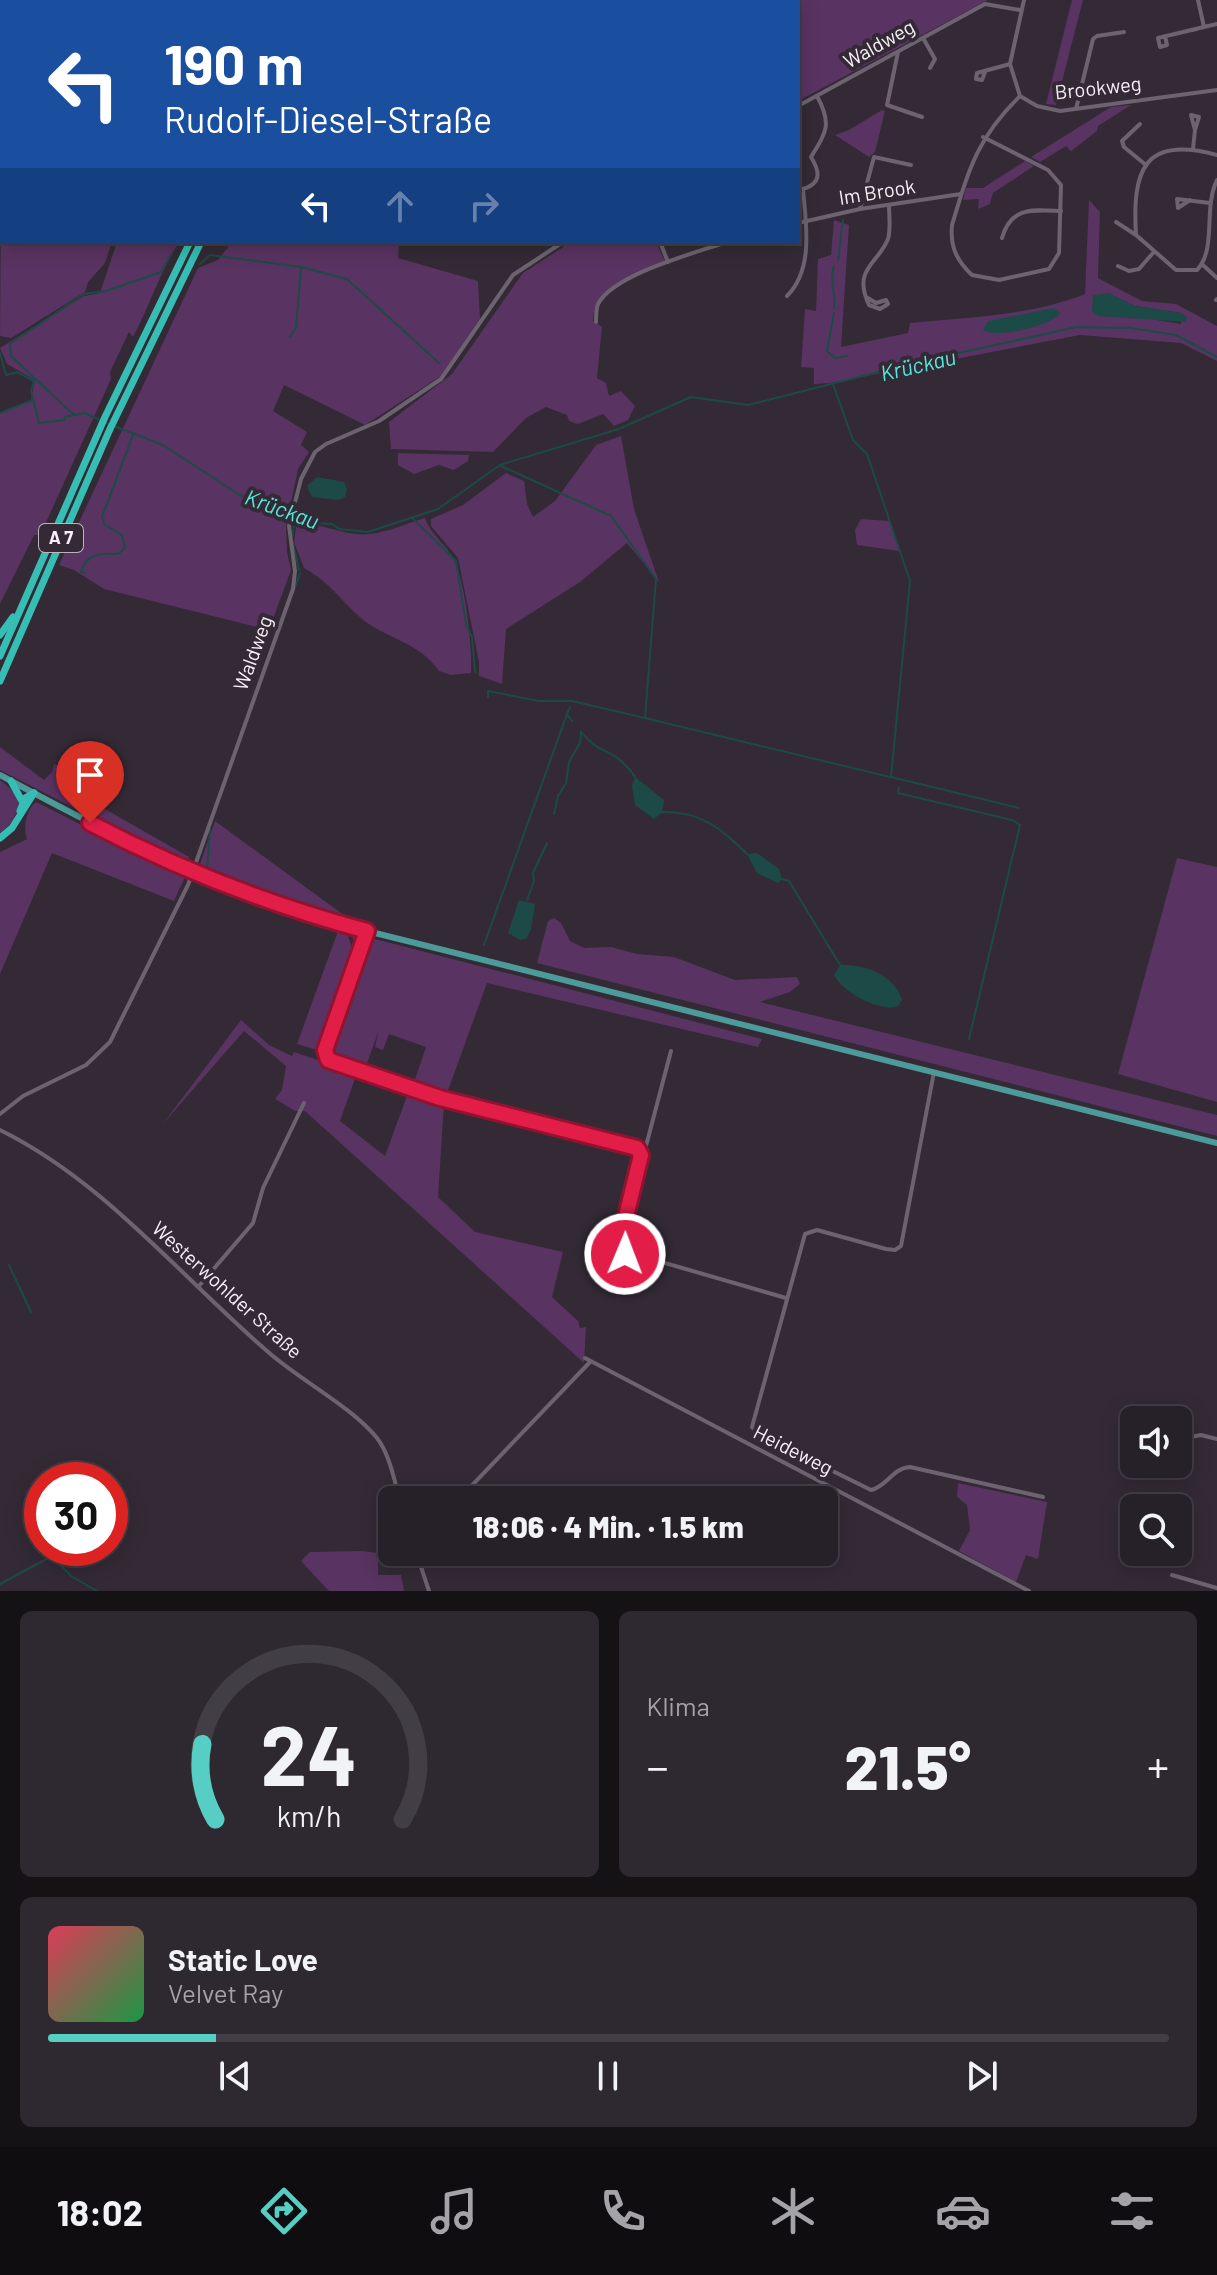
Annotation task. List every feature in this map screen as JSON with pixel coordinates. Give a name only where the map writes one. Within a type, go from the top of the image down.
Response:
[{"type":"highway","name":"A 7","points":[[0,656],[104,421],[189,244]]},
{"type":"highway","name":"A 7","points":[[0,681],[114,420],[200,244]]},
{"type":"highway","points":[[0,635],[21,606]]},
{"type":"highway","points":[[11,781],[22,803]]},
{"type":"highway","points":[[20,814],[22,803],[34,793]]},
{"type":"highway","points":[[0,837],[34,793]]},
{"type":"main road","points":[[0,775],[186,871],[243,894],[365,930],[1217,1143]]},
{"type":"street","points":[[983,137],[1055,176],[1063,194],[1059,253],[1049,269],[991,280],[972,275],[952,246],[952,225],[983,137],[1020,96],[1010,64],[1024,0]]},
{"type":"street","points":[[1198,0],[1204,27]]},
{"type":"street","name":"Waldweg","points":[[800,105],[985,4],[1021,10]]},
{"type":"street","points":[[1165,36],[1217,24]]},
{"type":"street","points":[[1076,109],[1093,39],[1124,32]]},
{"type":"street","points":[[923,38],[935,59],[930,68]]},
{"type":"street","points":[[898,52],[887,105],[922,117]]},
{"type":"street","points":[[985,72],[1010,64]]},
{"type":"street","name":"Brookweg","points":[[1020,96],[1045,109],[1076,109],[1217,90]]},
{"type":"street","points":[[787,296],[802,276],[803,189],[814,184],[818,177],[819,170],[811,157],[827,125],[826,114],[817,96]]},
{"type":"street","points":[[1140,124],[1127,134],[1122,145],[1146,165]]},
{"type":"street","points":[[1193,149],[1195,130]]},
{"type":"street","points":[[1136,235],[1137,183],[1146,165],[1167,149],[1193,149],[1217,155]]},
{"type":"street","points":[[860,209],[874,157],[911,165]]},
{"type":"street","points":[[1116,222],[1177,271],[1190,272],[1203,265],[1212,245],[1210,205],[1217,180]]},
{"type":"street","name":"Im Brook","points":[[800,222],[860,209],[961,194]]},
{"type":"street","points":[[1190,200],[1210,205],[1217,216]]},
{"type":"street","points":[[866,297],[876,303],[886,300],[888,306],[875,309],[866,297],[864,285],[867,268],[888,240],[889,205]]},
{"type":"street","points":[[1002,238],[1007,223],[1017,213],[1029,210],[1061,211]]},
{"type":"street","name":"Waldweg","points":[[0,1114],[23,1096],[73,1074],[102,1052],[179,905],[293,589],[295,571],[290,523],[307,463],[326,444],[379,421],[441,379],[513,275],[560,244]]},
{"type":"street","points":[[661,244],[669,262]]},
{"type":"street","points":[[596,322],[598,304],[608,293],[637,275],[721,244]]},
{"type":"street","points":[[1118,266],[1129,271],[1139,269],[1153,253]]},
{"type":"street","points":[[1203,265],[1217,278]]},
{"type":"street","points":[[343,924],[356,937],[359,947]]},
{"type":"street","points":[[365,930],[325,1050],[328,1060],[440,1098],[640,1150]]},
{"type":"street","points":[[671,1051],[646,1146],[640,1150],[620,1250],[786,1298]]},
{"type":"street","points":[[934,1072],[901,1246],[890,1249],[817,1230],[809,1232],[800,1243],[752,1423],[756,1432],[871,1490],[877,1489],[897,1471],[910,1467],[1043,1497]]},
{"type":"street","points":[[199,1286],[253,1223],[263,1188],[304,1103]]},
{"type":"street","name":"Westerwohlder Straße","points":[[0,1130],[53,1159],[199,1286],[269,1353],[371,1431],[386,1453],[396,1486]]},
{"type":"street","name":"Heideweg","points":[[471,1486],[588,1360],[829,1486]]},
{"type":"street","points":[[1192,1437],[1201,1435],[1217,1439]]},
{"type":"street","name":"Heideweg","points":[[838,1491],[1029,1591]]},
{"type":"street","points":[[421,1566],[429,1591]]},
{"type":"street","points":[[1172,1575],[1217,1588]]},
{"type":"shaded area","points":[[800,0],[988,0],[800,100]]},
{"type":"shaded area","points":[[1072,0],[1083,0],[1056,105],[1046,104]]},
{"type":"shaded area","points":[[1131,105],[1098,126],[1097,131],[1071,151],[1066,146],[1040,162],[1031,157],[1111,107]]},
{"type":"shaded area","points":[[885,111],[875,152],[869,157],[835,135],[849,130]]},
{"type":"shaded area","points":[[1025,161],[1034,166],[993,193],[990,204],[978,209],[979,199],[963,200],[966,188],[983,188]]},
{"type":"shaded area","points":[[1089,200],[1100,212],[1098,278],[1142,301],[1176,304],[1217,326],[1217,361],[1181,343],[1080,335],[830,383],[814,384],[814,368],[801,367],[805,309],[816,311],[818,259],[831,255],[834,220],[849,225],[841,347],[908,333],[910,323],[1021,311],[1085,294]],"holes":[[[1108,293],[1135,306],[1181,313],[1181,324],[1121,317]]]},
{"type":"shaded area","points":[[1,244],[111,244],[105,263],[88,282],[85,292],[11,338],[0,336]]},
{"type":"shaded area","points":[[116,244],[178,244],[133,337],[129,332],[110,372],[111,379],[43,529],[39,535],[34,535],[0,604],[0,413],[31,400],[35,380],[7,364],[0,348],[84,296],[100,293]]},
{"type":"shaded area","points":[[230,244],[399,244],[398,258],[478,281],[480,319],[441,376],[365,425],[284,385],[273,411],[307,432],[301,445],[309,452],[298,469],[286,526],[291,570],[269,630],[104,589],[74,570],[59,565],[198,268],[218,260]]},
{"type":"shaded area","points":[[568,244],[657,244],[665,261],[609,289],[595,309],[593,321],[602,327],[597,378],[606,383],[609,396],[621,391],[635,406],[628,420],[614,426],[603,414],[578,424],[569,421],[567,415],[546,407],[526,418],[493,452],[391,449],[389,422],[452,374],[523,273]]},
{"type":"shaded area","points":[[1108,293],[1135,306],[1181,313],[1187,317],[1186,322],[1098,316],[1092,311],[1093,295]]},
{"type":"shaded area","points":[[1054,308],[1060,313],[1055,318],[1035,326],[999,333],[983,330],[988,321]]},
{"type":"shaded area","points":[[621,436],[634,509],[659,582],[627,543],[580,582],[506,629],[502,684],[479,676],[479,662],[458,558],[431,526],[431,519],[463,505],[506,473],[524,481],[527,504],[533,517],[555,501],[596,445]]},
{"type":"shaded area","points":[[398,453],[469,455],[468,461],[454,470],[439,465],[414,474],[398,465]]},
{"type":"shaded area","points":[[317,477],[344,482],[347,490],[345,497],[338,500],[312,497],[307,486]]},
{"type":"shaded area","points":[[425,518],[451,554],[462,583],[471,648],[471,673],[451,675],[439,671],[412,646],[361,618],[304,568],[294,542],[297,520],[344,532],[370,534]]},
{"type":"shaded area","points":[[861,519],[890,521],[899,551],[857,545],[855,530]]},
{"type":"shaded area","points":[[0,747],[44,780],[52,772],[54,764],[60,766],[56,781],[189,857],[187,866],[0,770]]},
{"type":"shaded area","points":[[635,777],[664,800],[662,812],[654,819],[635,805],[632,786]]},
{"type":"shaded area","points":[[0,780],[18,795],[19,800],[15,816],[0,833]]},
{"type":"shaded area","points":[[36,802],[185,877],[174,901],[52,853],[0,974],[0,852],[27,839],[26,819]]},
{"type":"shaded area","points":[[215,821],[348,918],[199,867]]},
{"type":"shaded area","points":[[757,853],[779,869],[782,879],[778,883],[757,873],[747,854]]},
{"type":"shaded area","points":[[1177,858],[1217,867],[1217,1102],[1118,1074]]},
{"type":"shaded area","points":[[519,900],[535,904],[531,929],[527,938],[520,940],[508,933]]},
{"type":"shaded area","points":[[554,918],[561,923],[570,941],[584,948],[611,947],[637,954],[674,957],[735,980],[797,977],[800,984],[790,992],[760,1002],[1217,1115],[1217,1136],[537,963],[548,921]]},
{"type":"shaded area","points":[[338,931],[348,936],[352,948],[323,1044],[317,1050],[297,1044]]},
{"type":"shaded area","points":[[369,939],[762,1039],[758,1047],[487,983],[446,1096],[413,1085],[426,1047],[389,1034],[383,1050],[375,1047],[379,1030],[366,1066],[334,1055],[331,1047]]},
{"type":"shaded area","points":[[840,965],[859,966],[877,972],[892,983],[902,1000],[898,1006],[891,1007],[863,1000],[838,982],[834,975]]},
{"type":"shaded area","points":[[241,1020],[269,1045],[292,1056],[294,1052],[357,1073],[340,1121],[385,1156],[408,1093],[444,1104],[438,1197],[475,1232],[563,1252],[552,1297],[578,1321],[580,1328],[586,1327],[584,1363],[305,1111],[295,1111],[275,1099],[282,1090],[286,1066],[244,1031],[162,1125]]},
{"type":"shaded area","points":[[958,1483],[1047,1502],[1038,1559],[1026,1555],[1016,1582],[959,1551],[970,1530],[967,1505],[957,1497]]},
{"type":"shaded area","points":[[310,1552],[378,1553],[378,1575],[401,1575],[404,1591],[329,1591],[301,1561]]},
{"type":"waterway","points":[[838,260],[843,220]]},
{"type":"waterway","points":[[74,415],[11,356],[10,344],[84,294],[106,291],[161,272],[172,253]]},
{"type":"waterway","points":[[200,264],[210,255],[301,267],[347,279],[439,363]]},
{"type":"waterway","points":[[834,266],[834,308]]},
{"type":"waterway","points":[[290,337],[296,328],[301,268]]},
{"type":"waterway","points":[[834,313],[827,351],[835,358],[847,356]]},
{"type":"waterway","name":"Krückau","points":[[621,428],[691,397],[748,405],[922,361],[1077,327],[1130,328],[1176,335],[1217,357]]},
{"type":"waterway","name":"Krückau","points":[[0,353],[6,375],[17,372],[34,381],[31,391],[39,423],[85,413],[100,420]]},
{"type":"waterway","points":[[833,384],[853,440],[867,454],[910,581],[891,777],[1019,808]]},
{"type":"waterway","points":[[0,413],[33,400]]},
{"type":"waterway","name":"Krückau","points":[[106,423],[163,445],[238,494],[288,515],[315,523],[332,524],[339,529],[368,532],[438,509],[500,465],[619,429]]},
{"type":"waterway","points":[[85,573],[81,572],[91,558],[100,554],[118,554],[125,548],[122,535],[105,525],[102,517],[133,435]]},
{"type":"waterway","points":[[488,697],[488,691],[539,701],[572,701],[645,718],[656,579],[611,516],[501,466]]},
{"type":"waterway","points":[[412,518],[456,561],[466,624],[472,637],[475,672]]},
{"type":"waterway","points":[[292,537],[295,520]]},
{"type":"waterway","points":[[293,543],[299,570]]},
{"type":"waterway","points":[[295,588],[300,573]]},
{"type":"waterway","points":[[570,707],[567,714],[572,721]]},
{"type":"waterway","points":[[484,945],[567,714]]},
{"type":"waterway","points":[[645,718],[890,777]]},
{"type":"waterway","points":[[554,814],[558,796],[566,783],[569,762],[580,743],[581,732]]},
{"type":"waterway","points":[[582,733],[621,761],[635,777]]},
{"type":"waterway","points":[[899,788],[898,793],[1012,820],[1020,825],[969,1039]]},
{"type":"waterway","points":[[662,812],[699,818],[728,836],[747,854]]},
{"type":"waterway","points":[[210,829],[207,870],[301,905]]},
{"type":"waterway","points":[[527,900],[534,881],[533,873],[547,843]]},
{"type":"waterway","points":[[782,879],[789,881],[840,965]]},
{"type":"waterway","points":[[9,1265],[31,1312]]},
{"type":"waterway","points":[[0,1584],[52,1556],[71,1576],[97,1591]]},
{"type":"route","points":[[90,823],[162,860],[243,894],[367,931],[325,1050],[328,1060],[440,1098],[640,1150],[619,1245],[625,1254]]}]
